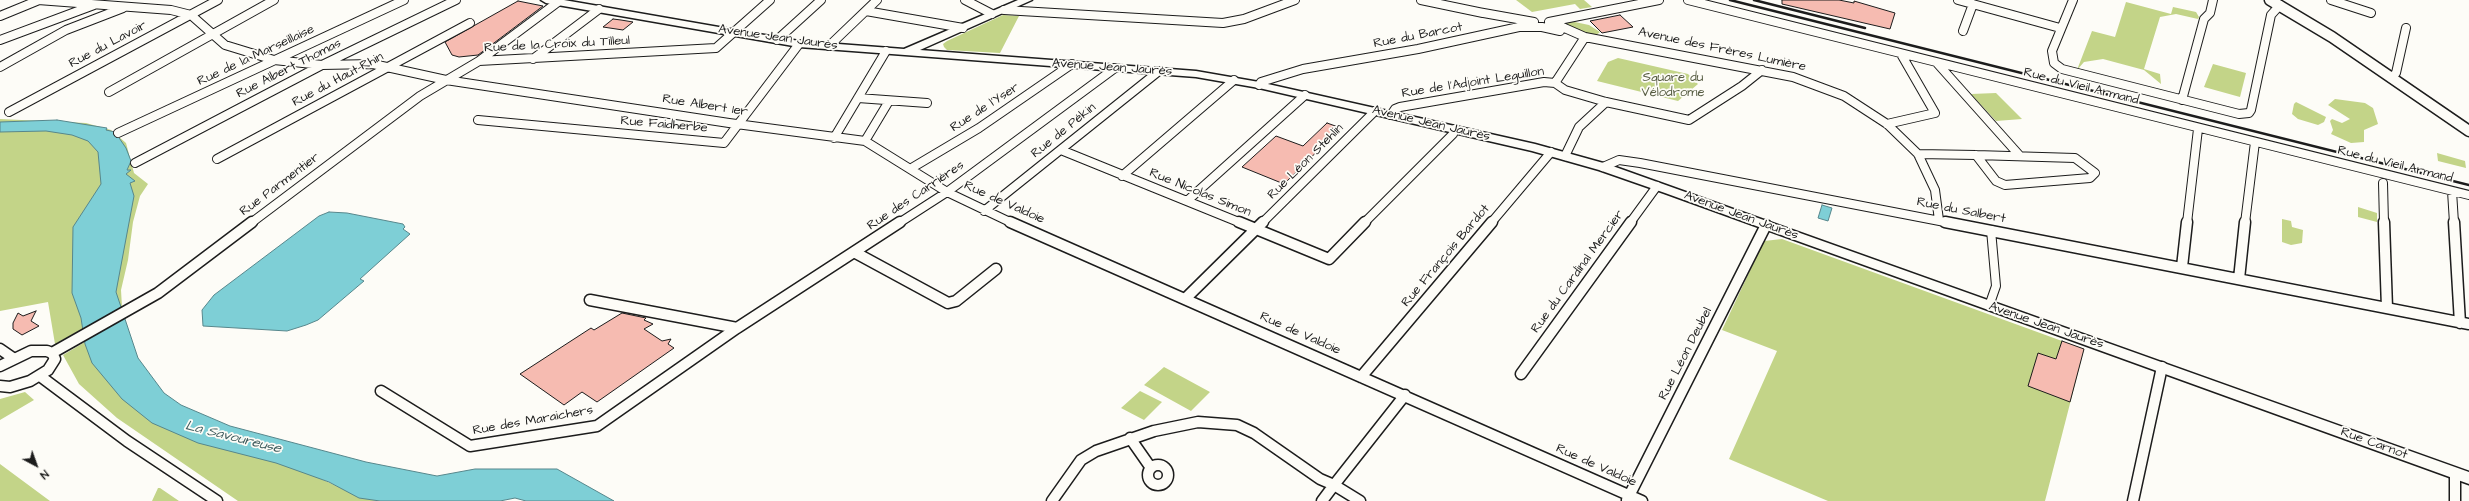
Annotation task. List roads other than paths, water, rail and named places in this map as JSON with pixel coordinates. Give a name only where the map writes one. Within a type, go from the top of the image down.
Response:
[{"type":"main road","name":"Avenue Jean Jaurès","points":[[546,0],[799,44],[1159,71],[1234,80],[1455,129],[1551,152],[1603,167],[2279,409]]},
{"type":"main road","points":[[905,52],[1027,0]]},
{"type":"main road","name":"Rue Carnot","points":[[2279,409],[2462,475]]},
{"type":"street","points":[[0,16],[39,0],[171,10],[191,15],[225,46],[274,60],[322,65],[373,64],[388,66],[446,80]]},
{"type":"street","points":[[0,40],[108,0]]},
{"type":"street","name":"Rue du Lavoir","points":[[9,112],[218,0]]},
{"type":"street","points":[[109,92],[274,0]]},
{"type":"street","name":"Rue de la Marseillaise","points":[[118,133],[404,0]]},
{"type":"street","name":"Rue Albert Thomas","points":[[135,163],[322,65],[456,0]]},
{"type":"street","name":"Rue de la Croix du Tilleul","points":[[446,80],[479,61],[716,48],[770,0]]},
{"type":"street","points":[[777,40],[821,0]]},
{"type":"street","points":[[830,46],[877,0]]},
{"type":"street","points":[[965,0],[992,14]]},
{"type":"street","points":[[1004,10],[1010,12],[1223,23],[1244,19],[1295,0]]},
{"type":"street","points":[[1421,0],[1478,12],[1522,24]]},
{"type":"street","name":"Rue du Barcot","points":[[1259,85],[1261,82],[1304,69],[1418,49],[1522,24],[1549,25],[1659,0]]},
{"type":"street","name":"Rue du Vieil Armand","points":[[1688,0],[2469,196]]},
{"type":"street","points":[[1958,0],[2060,28]]},
{"type":"street","points":[[2073,0],[2060,28],[2052,51],[2054,62],[2071,72],[2239,114],[2249,113],[2251,110],[2271,15],[2275,8],[2280,5]]},
{"type":"street","points":[[2182,100],[2204,19],[2210,13],[2213,0]]},
{"type":"street","points":[[2270,0],[2280,5],[2391,78],[2469,131]]},
{"type":"street","points":[[2331,0],[2371,13]]},
{"type":"street","points":[[479,61],[558,2]]},
{"type":"street","points":[[1963,31],[1973,4]]},
{"type":"street","points":[[0,67],[66,30],[126,6]]},
{"type":"street","points":[[533,59],[599,9]]},
{"type":"street","points":[[866,11],[963,28]]},
{"type":"street","name":"Rue du Haut-Rhin","points":[[217,159],[470,23]]},
{"type":"street","name":"Rue du Barcot","points":[[1549,25],[1585,37]]},
{"type":"street","points":[[2391,78],[2396,73],[2406,28]]},
{"type":"street","name":"Avenue des Frères Lumière","points":[[1585,37],[1762,70],[1810,82],[1838,94],[1863,107],[1887,124],[1918,154],[1935,190],[1939,220]]},
{"type":"street","name":"Rue de l'Adjoint Leguillon","points":[[1391,115],[1395,109],[1400,107],[1544,82],[1554,83],[1585,37]]},
{"type":"street","name":"Rue Faidherbe","points":[[478,120],[724,143],[799,44]]},
{"type":"street","points":[[834,138],[886,51]]},
{"type":"street","points":[[1887,124],[1935,113],[1901,54]]},
{"type":"street","points":[[1937,63],[2020,156]]},
{"type":"street","name":"Rue de l'Yser","points":[[910,168],[979,128],[1072,64]]},
{"type":"street","name":"Rue des Carrières","points":[[705,350],[948,192],[1115,68]]},
{"type":"street","points":[[1554,83],[1565,90],[1606,102],[1690,120],[1742,86],[1762,70]]},
{"type":"street","name":"Rue de Pékin","points":[[984,211],[1159,71]]},
{"type":"street","name":"Rue Albert 1er","points":[[446,80],[737,124],[834,138],[866,141],[948,192]]},
{"type":"street","name":"Rue Parmentier","points":[[52,353],[158,293],[420,96],[446,80]]},
{"type":"street","points":[[1122,176],[1234,80]]},
{"type":"street","points":[[1187,201],[1305,95]]},
{"type":"street","points":[[858,98],[927,103]]},
{"type":"street","points":[[866,141],[889,101]]},
{"type":"street","points":[[1565,156],[1579,127],[1606,102]]},
{"type":"street","name":"Rue Léon Stehlin","points":[[1186,298],[1375,111]]},
{"type":"street","name":"Rue Nicolas Simon","points":[[1061,150],[1328,259],[1453,134],[1455,129]]},
{"type":"street","points":[[2182,267],[2198,129]]},
{"type":"street","points":[[2239,278],[2255,142]]},
{"type":"street","name":"Rue François Bardot","points":[[1361,377],[1551,152]]},
{"type":"street","points":[[1918,154],[1976,155],[2020,156],[2075,158],[2084,163],[2095,173],[2090,178],[2005,185],[1996,181],[1976,155]]},
{"type":"street","name":"Rue du Salbert","points":[[1603,167],[1619,160],[1640,163],[2465,323]]},
{"type":"street","points":[[2383,183],[2387,308]]},
{"type":"street","name":"Rue du Cardinal Mercier","points":[[1521,374],[1657,186]]},
{"type":"street","points":[[2452,191],[2465,323]]},
{"type":"street","name":"Rue de Valdoie","points":[[948,192],[984,211],[1186,298],[1628,498],[1642,501]]},
{"type":"street","name":"Rue Léon Deubel","points":[[1628,498],[1766,225]]},
{"type":"street","points":[[1990,306],[1996,286],[1991,230]]},
{"type":"street","points":[[854,252],[948,303],[956,301],[996,269]]},
{"type":"street","points":[[590,300],[737,328]]},
{"type":"street","points":[[0,349],[13,358]]},
{"type":"street","points":[[0,366],[13,358],[40,350],[52,353],[55,359],[53,364],[40,376],[20,385],[0,386]]},
{"type":"street","name":"Rue des Maraichers","points":[[381,391],[470,446],[597,426],[705,350]]},
{"type":"street","points":[[2133,501],[2162,367]]},
{"type":"street","points":[[40,376],[127,441],[217,501]]},
{"type":"street","points":[[1322,501],[1405,396]]},
{"type":"street","points":[[1052,501],[1069,474],[1081,460],[1096,450],[1130,438],[1198,422],[1237,425],[1254,433],[1320,479],[1334,485],[1360,501]]},
{"type":"street","points":[[1130,438],[1151,468]]},
{"type":"street","points":[[2455,501],[2462,475]]},
{"type":"water","name":"La Savoureuse","points":[[57,120],[107,128],[106,130],[115,132],[126,148],[131,161],[127,170],[131,170],[126,174],[135,181],[130,183],[134,196],[116,292],[138,358],[164,393],[181,405],[230,426],[366,462],[437,476],[475,469],[557,469],[614,501],[526,501],[515,498],[500,501],[380,501],[359,498],[329,482],[276,463],[198,443],[152,423],[122,399],[92,363],[85,344],[81,318],[72,293],[73,227],[101,184],[98,152],[88,141],[72,135],[46,131],[0,132],[0,122]]},
{"type":"water","points":[[1822,205],[1832,208],[1828,221],[1818,218]]},
{"type":"water","points":[[329,212],[347,213],[403,224],[405,227],[403,229],[410,234],[360,279],[364,281],[318,320],[287,331],[203,326],[202,310],[214,295],[319,216]]},
{"type":"railway","points":[[1730,0],[2469,185]]},
{"type":"railway","points":[[1754,0],[1865,28]]},
{"type":"park label","name":"Square du Vélodrome","points":[[1673,86]]}]
